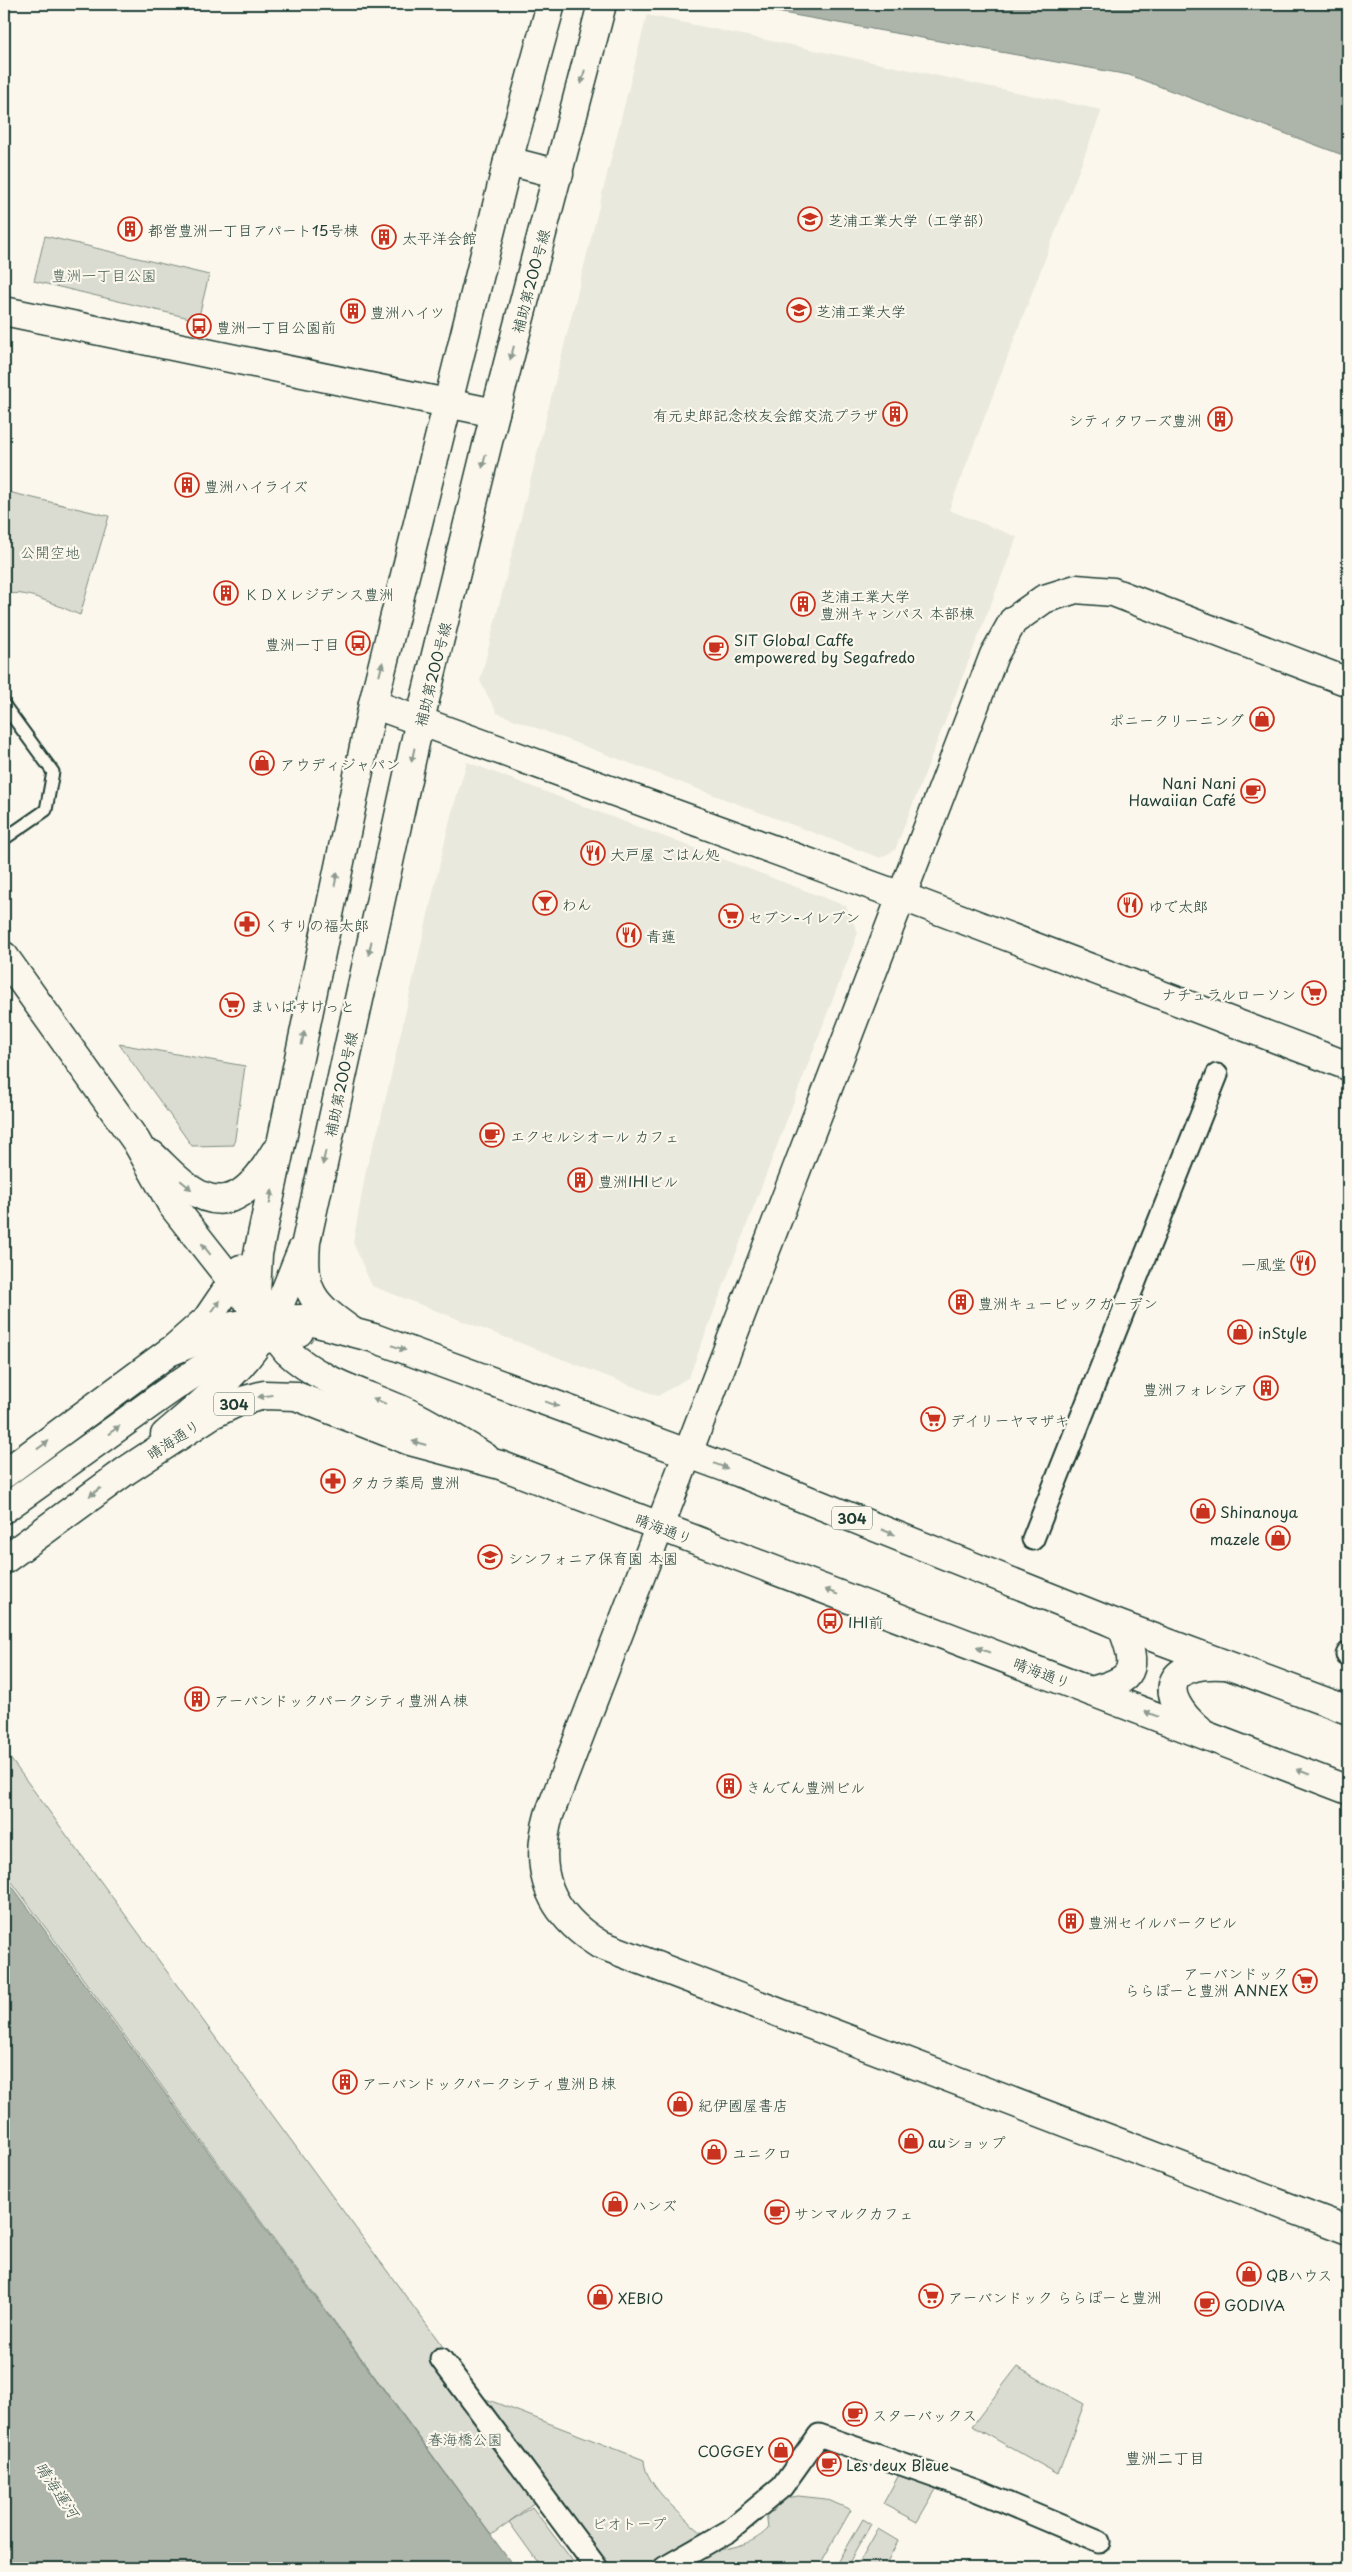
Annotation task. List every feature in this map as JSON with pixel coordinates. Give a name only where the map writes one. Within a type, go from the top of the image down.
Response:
[{"type":"street","name":"補助第200号線","points":[[353,1332],[335,1320],[314,1298],[307,1285],[304,1270],[306,1242],[420,720],[495,413],[602,4]]},
{"type":"street","points":[[266,1326],[256,1278],[258,1254],[373,704],[508,161],[549,10]]},
{"type":"street","points":[[508,161],[559,174]]},
{"type":"street","points":[[4,311],[495,413]]},
{"type":"street","points":[[1348,682],[1113,592],[1076,589],[1044,599],[1012,621],[994,656],[901,896],[544,1830],[542,1846],[547,1884],[551,1896],[578,1931],[599,1944],[1348,2230]]},
{"type":"street","points":[[373,704],[901,896],[1348,1066]]},
{"type":"street","points":[[4,956],[136,1141],[172,1205],[287,1351],[313,1372],[418,1418],[500,1465]]},
{"type":"street","points":[[1033,1539],[1217,1076]]},
{"type":"street","points":[[136,1141],[191,1190],[214,1199],[229,1198],[249,1190],[262,1174],[282,1138]]},
{"type":"street","points":[[169,1352],[207,1319],[264,1231]]},
{"type":"street","points":[[127,1470],[238,1369],[266,1326],[306,1242]]},
{"type":"street","name":"304","points":[[4,1474],[169,1352],[233,1326],[266,1326],[302,1319],[353,1332],[688,1454],[1109,1621],[1348,1710]]},
{"type":"street","name":"304","points":[[4,1509],[188,1377],[266,1326]]},
{"type":"street","name":"晴海通り","points":[[4,1560],[127,1470],[224,1408],[264,1395],[296,1396],[410,1441],[500,1465],[1348,1790]]},
{"type":"street","points":[[1090,1691],[1118,1681],[1128,1674],[1133,1665],[1132,1652],[1122,1627],[1109,1621]]},
{"type":"street","points":[[1204,1734],[1178,1708],[1172,1688],[1173,1681],[1178,1674],[1196,1667],[1208,1664],[1228,1665]]},
{"type":"street","points":[[441,2359],[597,2568]]},
{"type":"street","points":[[664,2568],[729,2531],[782,2487],[818,2435],[978,2491],[1099,2542]]},
{"type":"lane","points":[[4,705],[53,772],[46,810],[4,840]]},
{"type":"shaded area","name":"芝浦工業大学","points":[[647,15],[1102,110],[949,510],[1017,537],[895,850],[880,858],[497,713],[480,681]]},
{"type":"shaded area","points":[[467,762],[846,906],[858,933],[689,1377],[658,1396],[372,1286],[353,1243],[367,1165],[379,1127],[451,815]]},
{"type":"green space","name":"豊洲一丁目公園","points":[[45,236],[209,275],[198,320],[34,281]]},
{"type":"green space","name":"公開空地","points":[[4,491],[109,516],[80,615],[31,596],[11,594],[4,596]]},
{"type":"green space","points":[[119,1044],[245,1066],[234,1145],[192,1146]]},
{"type":"green space","name":"春海橋公園","points":[[4,1750],[549,2491],[491,2535],[4,1871]]},
{"type":"green space","points":[[1017,2367],[1084,2404],[1058,2474],[972,2426]]},
{"type":"green space","name":"ビオトープ","points":[[486,2399],[644,2460],[651,2481],[659,2492],[679,2513],[708,2538],[659,2568],[608,2568]]},
{"type":"green space","points":[[901,2471],[938,2486],[917,2522],[883,2504]]},
{"type":"green space","points":[[798,2496],[826,2499],[851,2510],[818,2568],[673,2568],[706,2553],[738,2546],[753,2540],[768,2529],[766,2512],[785,2498]]},
{"type":"green space","points":[[532,2507],[578,2568],[542,2568],[509,2522]]},
{"type":"green space","points":[[863,2519],[871,2524],[846,2568],[835,2568]]},
{"type":"green space","points":[[878,2529],[898,2541],[884,2568],[856,2568]]},
{"type":"water","points":[[732,4],[1348,4],[1348,157],[1129,75]]},
{"type":"water","name":"晴海運河","points":[[4,1875],[515,2568],[4,2568]]},
{"type":"ferry route","points":[[4,2558],[20,2568]]},
{"type":"place","name":"芝浦工業大学（工学部）","points":[[810,219]]},
{"type":"place","name":"都営豊洲一丁目アパート15号棟","points":[[130,229]]},
{"type":"place","name":"太平洋会館","points":[[384,237]]},
{"type":"place","name":"芝浦工業大学","points":[[799,310]]},
{"type":"place","name":"豊洲ハイツ","points":[[353,311]]},
{"type":"place","name":"豊洲一丁目公園前","points":[[199,326]]},
{"type":"place","name":"有元史郎記念校友会館交流プラザ","points":[[895,414]]},
{"type":"place","name":"シティタワーズ豊洲","points":[[1220,419]]},
{"type":"place","name":"豊洲ハイライズ","points":[[187,485]]},
{"type":"place","name":"ＫＤＸレジデンス豊洲","points":[[226,593]]},
{"type":"place","name":"芝浦工業大学 豊洲キャンパス 本部棟","points":[[803,604]]},
{"type":"place","name":"豊洲一丁目","points":[[358,643]]},
{"type":"place","name":"SIT Global Caffe empowered by Segafredo","points":[[716,648]]},
{"type":"place","name":"ポニークリーニング","points":[[1262,719]]},
{"type":"place","name":"アウディジャパン","points":[[262,763]]},
{"type":"place","name":"Nani Nani Hawaiian Café","points":[[1253,791]]},
{"type":"place","name":"大戸屋 ごはん処","points":[[593,853]]},
{"type":"place","name":"わん","points":[[545,903]]},
{"type":"place","name":"ゆで太郎","points":[[1130,905]]},
{"type":"place","name":"セブン-イレブン","points":[[731,916]]},
{"type":"place","name":"くすりの福太郎","points":[[247,924]]},
{"type":"place","name":"青蓮","points":[[629,935]]},
{"type":"place","name":"ナチュラルローソン","points":[[1314,993]]},
{"type":"place","name":"まいばすけっと","points":[[232,1005]]},
{"type":"place","name":"エクセルシオール カフェ","points":[[492,1135]]},
{"type":"place","name":"豊洲IHIビル","points":[[580,1180]]},
{"type":"place","name":"一風堂","points":[[1303,1263]]},
{"type":"place","name":"豊洲キュービックガーデン","points":[[961,1302]]},
{"type":"place","name":"inStyle","points":[[1240,1332]]},
{"type":"place","name":"豊洲フォレシア","points":[[1266,1388]]},
{"type":"place","name":"デイリーヤマザキ","points":[[933,1419]]},
{"type":"place","name":"タカラ薬局 豊洲","points":[[333,1481]]},
{"type":"place","name":"Shinanoya","points":[[1203,1511]]},
{"type":"place","name":"mazele","points":[[1278,1538]]},
{"type":"place","name":"シンフォニア保育園 本園","points":[[490,1557]]},
{"type":"place","name":"IHI前","points":[[830,1621]]},
{"type":"place","name":"アーバンドックパークシティ豊洲Ａ棟","points":[[197,1699]]},
{"type":"place","name":"きんでん豊洲ビル","points":[[729,1786]]},
{"type":"place","name":"豊洲セイルパークビル","points":[[1071,1921]]},
{"type":"place","name":"アーバンドック ららぽーと豊洲 ANNEX","points":[[1305,1981]]},
{"type":"place","name":"アーバンドックパークシティ豊洲Ｂ棟","points":[[345,2082]]},
{"type":"place","name":"紀伊國屋書店","points":[[680,2104]]},
{"type":"place","name":"auショップ","points":[[911,2141]]},
{"type":"place","name":"ユニクロ","points":[[714,2152]]},
{"type":"place","name":"ハンズ","points":[[615,2204]]},
{"type":"place","name":"サンマルクカフェ","points":[[777,2212]]},
{"type":"place","name":"QBハウス","points":[[1249,2274]]},
{"type":"place","name":"アーバンドック ららぽーと豊洲","points":[[931,2296]]},
{"type":"place","name":"XEBIO","points":[[600,2297]]},
{"type":"place","name":"GODIVA","points":[[1207,2304]]},
{"type":"place","name":"スターバックス","points":[[855,2414]]},
{"type":"place","name":"COGGEY","points":[[781,2450]]},
{"type":"place","name":"Les deux Bleue","points":[[829,2464]]},
{"type":"district","name":"豊洲二丁目","points":[[1165,2457]]}]
